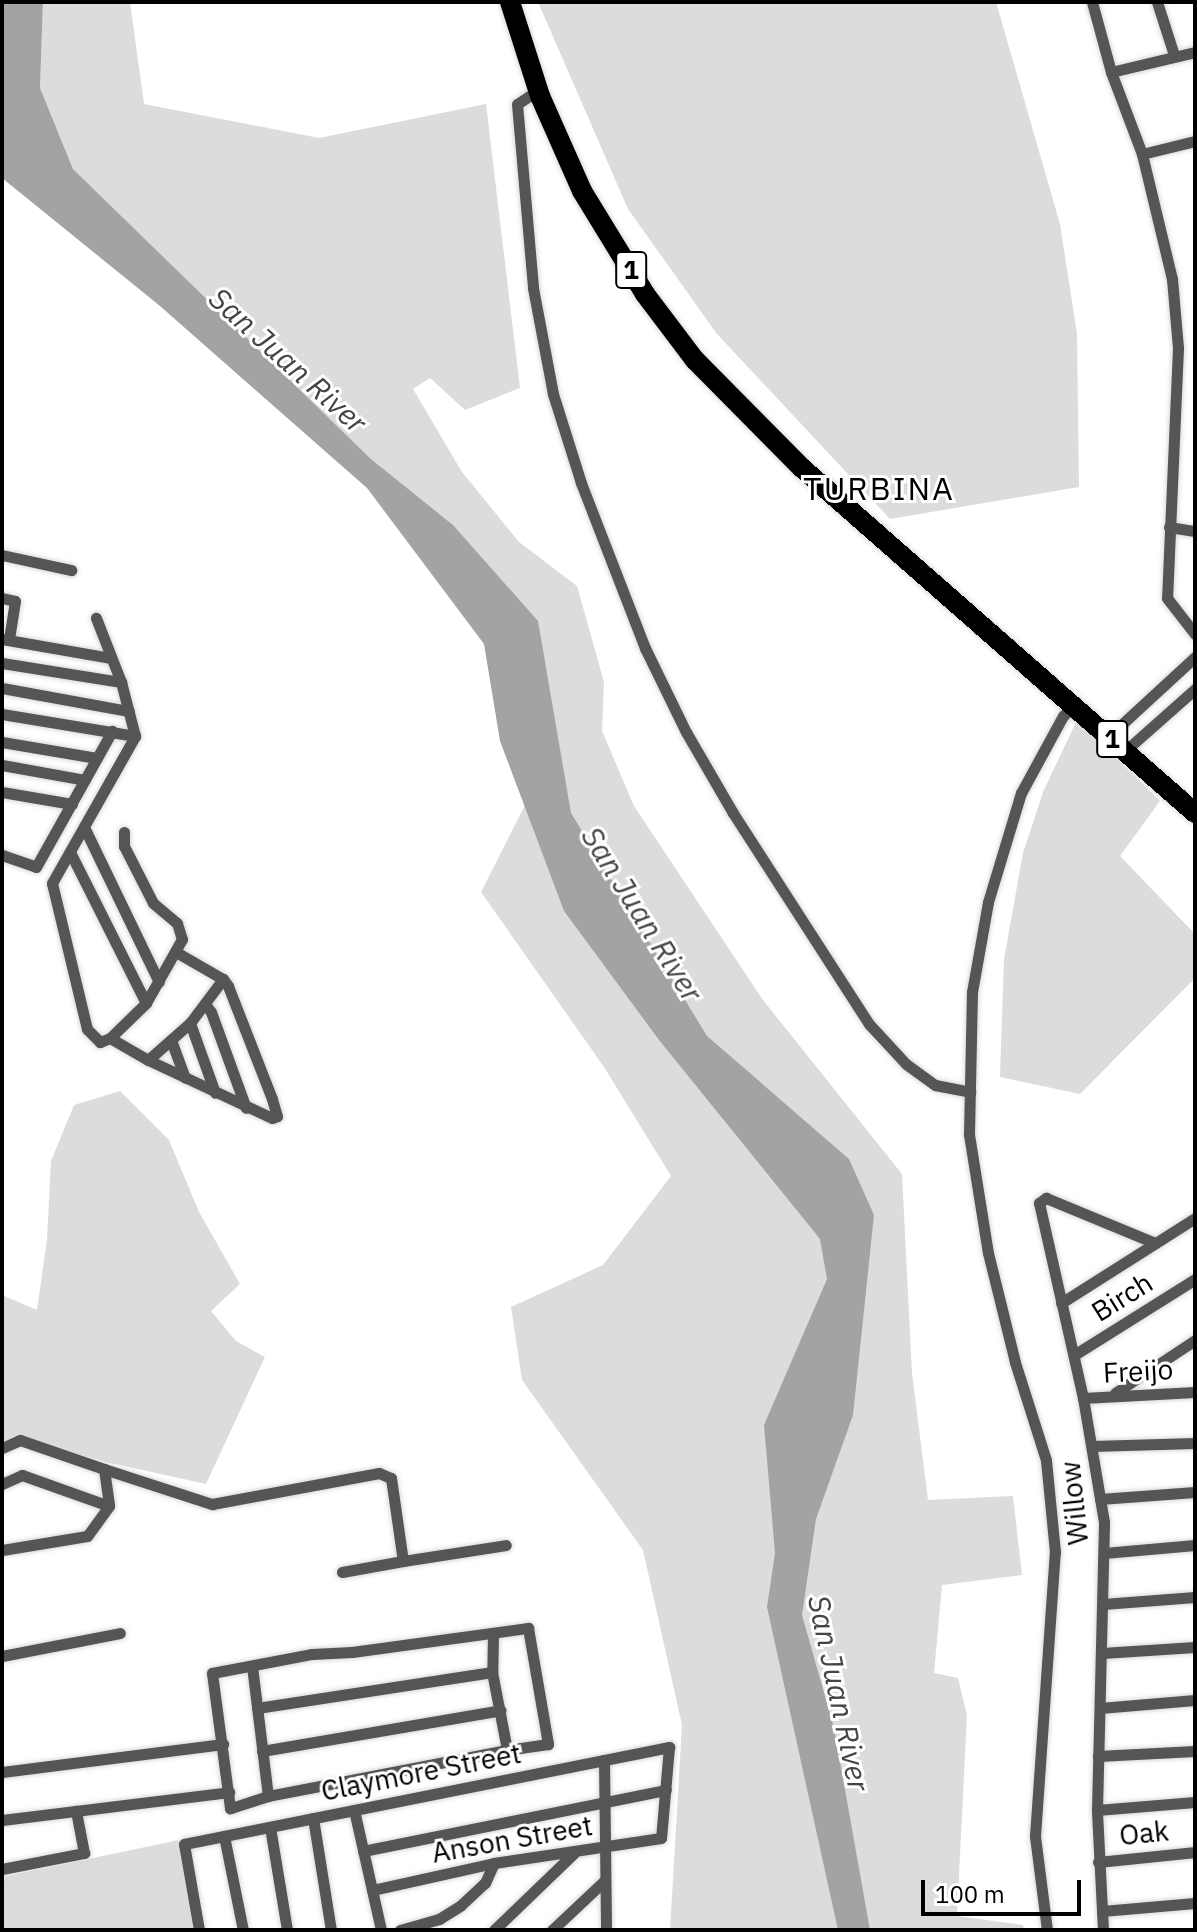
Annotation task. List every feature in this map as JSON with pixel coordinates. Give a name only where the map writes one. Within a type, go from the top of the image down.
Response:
[{"type":"highway","name":"1","points":[[510,2],[538,90],[582,191],[645,294],[711,379],[802,468],[1195,813]]},
{"type":"street","points":[[1092,2],[1111,72],[1142,154],[1172,279],[1178,348],[1167,598],[1195,634]]},
{"type":"street","points":[[1157,2],[1174,55]]},
{"type":"street","points":[[1111,72],[1195,52]]},
{"type":"street","points":[[538,90],[517,104],[535,304],[558,409],[581,483],[645,648],[686,732],[733,813],[869,1024],[906,1064],[935,1085],[970,1092]]},
{"type":"street","points":[[1142,154],[1195,141]]},
{"type":"street","points":[[1169,527],[1195,531]]},
{"type":"street","points":[[2,555],[71,570]]},
{"type":"street","points":[[2,598],[15,601],[6,639],[111,658]]},
{"type":"street","points":[[96,618],[121,682],[135,736],[52,883],[87,1029],[100,1042],[110,1038],[146,1003],[176,952],[181,932],[153,903],[124,846],[124,832]]},
{"type":"street","points":[[1109,736],[1195,657]]},
{"type":"street","points":[[2,663],[121,682]]},
{"type":"street","points":[[2,688],[129,711]]},
{"type":"street","points":[[1125,751],[1195,689]]},
{"type":"street","points":[[1047,1930],[1035,1836],[1055,1552],[1046,1460],[1015,1362],[988,1253],[969,1134],[972,992],[988,902],[1021,793],[1063,716],[1075,705]]},
{"type":"street","points":[[2,714],[135,736]]},
{"type":"street","points":[[2,855],[36,867],[112,731]]},
{"type":"street","points":[[2,742],[97,758]]},
{"type":"street","points":[[2,765],[85,780]]},
{"type":"street","points":[[2,792],[72,804]]},
{"type":"street","points":[[84,827],[159,982]]},
{"type":"street","points":[[70,852],[146,1003]]},
{"type":"street","points":[[110,1038],[246,1108],[272,1118],[277,1116],[223,979],[176,952]]},
{"type":"street","points":[[148,1060],[190,1023],[223,979]]},
{"type":"street","points":[[205,1004],[211,1012],[246,1108]]},
{"type":"street","points":[[190,1023],[215,1093]]},
{"type":"street","points":[[171,1040],[185,1078]]},
{"type":"street","name":"Willow","points":[[1103,1930],[1097,1810],[1104,1553],[1100,1499],[1083,1398],[1039,1203],[1046,1198],[1155,1243]]},
{"type":"street","points":[[1061,1303],[1195,1218]]},
{"type":"street","name":"Birch","points":[[1074,1355],[1195,1279]]},
{"type":"street","points":[[1114,1394],[1195,1340]]},
{"type":"street","name":"Freijo","points":[[1083,1398],[1195,1392]]},
{"type":"street","points":[[2,1448],[20,1440],[212,1504],[379,1473],[391,1478],[403,1561]]},
{"type":"street","points":[[1092,1446],[1195,1443]]},
{"type":"street","points":[[2,1550],[87,1536],[109,1506],[104,1469]]},
{"type":"street","points":[[2,1484],[22,1475],[109,1506]]},
{"type":"street","points":[[1100,1499],[1195,1492]]},
{"type":"street","points":[[342,1572],[506,1545]]},
{"type":"street","points":[[1104,1553],[1195,1545]]},
{"type":"street","points":[[1103,1604],[1195,1597]]},
{"type":"street","points":[[528,1628],[548,1744],[268,1796],[230,1808],[212,1673],[312,1654],[493,1633],[528,1628]]},
{"type":"street","points":[[2,1656],[120,1633]]},
{"type":"street","points":[[493,1633],[492,1672],[507,1750]]},
{"type":"street","points":[[1102,1653],[1195,1647]]},
{"type":"street","points":[[252,1666],[268,1796]]},
{"type":"street","points":[[257,1708],[492,1672]]},
{"type":"street","points":[[1100,1708],[1195,1700]]},
{"type":"street","points":[[262,1751],[501,1710]]},
{"type":"street","points":[[2,1772],[223,1744]]},
{"type":"street","name":"Claymore Street","points":[[199,1930],[184,1844],[669,1747],[666,1790]]},
{"type":"street","points":[[1098,1756],[1195,1751]]},
{"type":"street","points":[[604,1760],[606,1930]]},
{"type":"street","points":[[363,1851],[666,1790]]},
{"type":"street","name":"Anson Street","points":[[372,1890],[494,1863],[661,1838],[666,1790]]},
{"type":"street","points":[[2,1820],[229,1792]]},
{"type":"street","points":[[1097,1810],[1195,1802]]},
{"type":"street","points":[[354,1810],[381,1930]]},
{"type":"street","points":[[2,1869],[84,1853],[76,1811]]},
{"type":"street","points":[[313,1818],[331,1930]]},
{"type":"street","points":[[270,1827],[287,1930]]},
{"type":"street","points":[[224,1836],[243,1930]]},
{"type":"street","points":[[494,1930],[575,1852]]},
{"type":"street","name":"Oak","points":[[1098,1862],[1195,1852]]},
{"type":"street","points":[[400,1930],[439,1919],[461,1905],[485,1883],[494,1863]]},
{"type":"street","points":[[552,1930],[605,1880]]},
{"type":"street","points":[[1102,1911],[1195,1903]]},
{"type":"shaded area","points":[[2,2],[43,2],[40,88],[73,169],[371,459],[453,525],[538,621],[571,813],[707,1036],[849,1159],[874,1215],[853,1415],[816,1519],[802,1615],[834,1728],[870,1930],[838,1930],[767,1607],[775,1553],[764,1425],[827,1279],[820,1239],[659,1040],[564,911],[500,741],[484,644],[367,488],[160,306],[2,178]]},
{"type":"shaded area","points":[[43,2],[130,2],[144,104],[319,138],[486,104],[520,388],[465,410],[430,378],[413,389],[462,472],[519,542],[577,586],[604,682],[602,731],[634,806],[763,1000],[902,1174],[912,1373],[928,1500],[1013,1496],[1022,1575],[942,1585],[934,1673],[958,1678],[967,1715],[957,1916],[1023,1925],[1024,1930],[670,1930],[682,1725],[643,1550],[522,1380],[511,1307],[603,1265],[671,1176],[604,1067],[481,892],[557,742],[453,525],[371,459],[73,169],[40,88]]},
{"type":"shaded area","points":[[538,2],[996,2],[1060,224],[1077,334],[1079,487],[890,519],[717,334],[628,209]]},
{"type":"shaded area","points":[[1077,720],[1160,801],[1120,856],[1195,934],[1195,978],[1080,1094],[1000,1077],[1004,959],[1023,853],[1043,792]]},
{"type":"shaded area","points":[[120,1091],[169,1140],[199,1212],[240,1284],[211,1311],[236,1341],[265,1357],[206,1484],[106,1462],[16,1436],[2,1441],[2,1295],[37,1310],[47,1239],[51,1161],[74,1105]]},
{"type":"shaded area","points":[[179,1840],[193,1930],[2,1930],[2,1877]]},
{"type":"district","name":"TURBINA","points":[[879,488]]},
{"type":"water label","name":"San Juan River","points":[[288,360]]},
{"type":"water label","name":"San Juan River","points":[[642,914]]},
{"type":"water label","name":"San Juan River","points":[[839,1693]]}]
